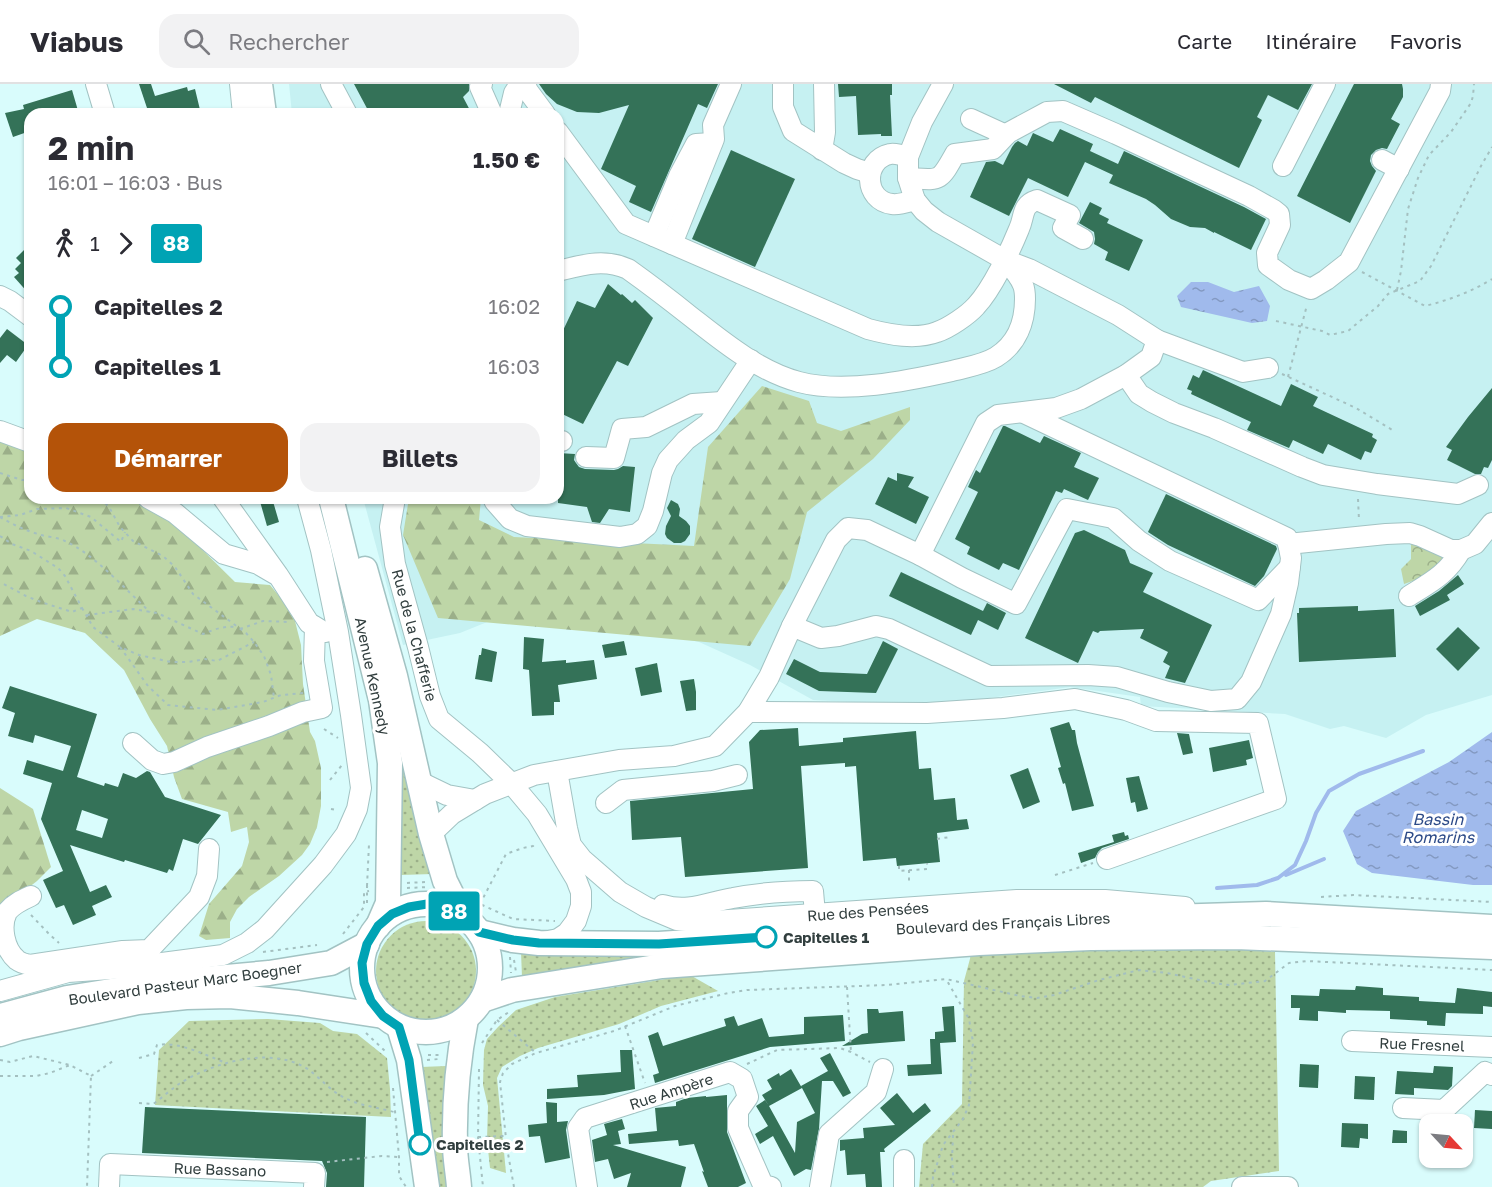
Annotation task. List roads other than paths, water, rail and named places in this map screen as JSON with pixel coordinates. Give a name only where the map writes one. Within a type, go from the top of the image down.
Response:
[{"type":"main road","points":[[260,84],[263,108]]},
{"type":"main road","points":[[274,84],[277,108]]},
{"type":"main road","name":"Avenue Kennedy","points":[[333,504],[381,700],[390,763],[382,887],[388,903],[370,927]]},
{"type":"main road","name":"Avenue Kennedy","points":[[346,504],[395,676],[431,834],[438,883],[473,911]]},
{"type":"main road","points":[[391,1021],[422,1033],[445,1030],[466,1019],[482,1000],[490,978],[489,954],[473,911],[427,904],[409,907],[392,914],[370,927],[362,963],[364,983],[371,1001],[391,1021],[413,1057],[427,1187]]},
{"type":"main road","name":"Boulevard des Français Libres","points":[[473,911],[511,945],[539,943],[659,944],[979,922],[1266,914],[1492,927]]},
{"type":"main road","name":"Boulevard Pasteur Marc Boegner","points":[[0,1016],[67,998],[161,983],[269,973],[331,963],[370,927]]},
{"type":"main road","name":"Boulevard des Français Libres","points":[[482,1000],[662,966],[1078,938],[1236,937],[1492,947]]},
{"type":"main road","name":"Boulevard Pasteur Marc Boegner","points":[[0,1034],[138,1002],[230,996],[298,1003],[391,1021]]},
{"type":"main road","points":[[459,1187],[455,1147],[456,1105],[466,1059],[466,1019]]},
{"type":"street","points":[[96,84],[103,108]]},
{"type":"street","points":[[240,84],[242,108]]},
{"type":"street","points":[[331,84],[344,108]]},
{"type":"street","points":[[482,84],[480,87],[489,108]]},
{"type":"street","points":[[663,240],[712,144],[713,125],[731,84]]},
{"type":"street","points":[[783,84],[783,107],[793,131],[851,166],[870,173]]},
{"type":"street","points":[[822,150],[825,132],[824,84]]},
{"type":"street","points":[[943,84],[922,122],[909,157],[908,178],[915,200],[924,211],[938,222],[1005,260],[1029,269],[1118,315],[1157,340],[1244,372],[1268,368]]},
{"type":"street","points":[[1283,166],[1325,84]]},
{"type":"street","points":[[908,178],[936,179],[944,174],[955,154],[993,149],[1008,132],[1047,112],[1062,111],[1206,176],[1274,210],[1279,214],[1280,225],[1268,253],[1268,265],[1289,280],[1311,289],[1349,262],[1390,165],[1440,91],[1441,84]]},
{"type":"street","points":[[511,108],[517,86],[528,91],[541,108]]},
{"type":"street","points":[[971,119],[1006,135]]},
{"type":"street","points":[[564,140],[626,224],[868,329],[890,335],[912,336],[937,332],[960,319],[976,306],[1013,245],[1022,224],[1025,208],[1030,202],[1037,200],[1070,214],[1063,228],[1083,239]]},
{"type":"street","points":[[909,157],[897,154],[883,157],[873,166],[870,173],[871,188],[874,194],[886,203],[894,204],[915,200]]},
{"type":"street","points":[[564,270],[598,262],[621,266],[751,360],[798,382],[848,387],[918,379],[971,366],[994,358],[1007,349],[1022,324],[1025,312],[1024,288],[1017,273],[1005,260]]},
{"type":"street","points":[[0,296],[24,312]]},
{"type":"street","points":[[920,555],[986,423],[998,415],[1056,408],[1081,399],[1126,375],[1151,357],[1157,340]]},
{"type":"street","points":[[497,504],[510,519],[527,526],[620,537],[637,534],[647,526],[668,460],[686,440],[709,423],[751,360]]},
{"type":"street","points":[[1126,375],[1139,394],[1174,413],[1323,475],[1458,494],[1478,485]]},
{"type":"street","points":[[586,457],[614,458],[622,429],[646,427],[693,405],[722,402]]},
{"type":"street","points":[[792,626],[821,638],[876,626],[889,629],[989,676],[1117,677],[1168,692],[1211,701],[1237,699],[1251,682],[1281,614],[1291,558],[1287,538],[1024,413]]},
{"type":"street","points":[[0,431],[24,440]]},
{"type":"street","points":[[158,504],[175,513],[224,554],[258,564],[278,575]]},
{"type":"street","points":[[227,504],[309,622],[324,632],[363,632]]},
{"type":"street","points":[[26,899],[8,911],[2,923],[9,950],[22,963],[30,965],[82,958],[123,960],[223,955],[254,948],[265,930],[323,865],[346,834],[357,809],[361,788],[338,632],[309,504]]},
{"type":"street","name":"Rue de la Chafferie","points":[[394,504],[390,527],[395,564],[430,696],[439,718],[511,783],[542,821],[576,879],[581,892],[576,921],[567,933],[558,939],[539,943]]},
{"type":"street","points":[[431,834],[452,814],[480,797],[534,775],[619,760],[674,756],[715,746],[748,712],[769,677],[836,540],[849,528],[867,530],[1016,604],[1066,509],[1113,518],[1139,541],[1170,561],[1258,600],[1290,567]]},
{"type":"street","points":[[1288,544],[1410,533],[1451,550],[1461,550],[1475,544],[1492,523]]},
{"type":"street","points":[[1409,596],[1438,578],[1453,564],[1461,550]]},
{"type":"street","points":[[133,743],[152,760],[163,764],[174,762],[207,747],[303,712],[320,700],[314,661],[315,627]]},
{"type":"street","points":[[748,712],[927,713],[1003,708],[1075,699],[1126,710],[1156,721],[1258,723],[1276,799],[1107,859]]},
{"type":"street","points":[[480,753],[488,779],[480,797]]},
{"type":"street","points":[[480,753],[534,775]]},
{"type":"street","name":"Rue des Pensées","points":[[557,771],[567,828],[572,845],[582,859],[620,892],[676,920],[699,922],[1017,900],[1105,900],[1266,914]]},
{"type":"street","points":[[606,803],[623,790],[713,780],[737,775]]},
{"type":"street","points":[[418,781],[447,795],[480,797]]},
{"type":"street","points":[[542,821],[567,828],[588,855],[604,870],[650,901],[679,908],[695,907],[734,897],[813,891],[815,914]]},
{"type":"street","points":[[0,991],[68,972],[123,960],[149,950],[199,897],[207,876],[209,849]]},
{"type":"street","points":[[123,960],[125,978],[151,975],[161,983]]},
{"type":"street","points":[[0,1001],[4,1003],[43,994],[67,998]]},
{"type":"street","name":"Rue Fresnel","points":[[1352,1041],[1489,1047]]},
{"type":"street","points":[[1403,1108],[1444,1110],[1488,1074],[1489,1047]]},
{"type":"street","points":[[820,1187],[829,1134],[876,1092],[883,1069]]},
{"type":"street","name":"Rue Ampère","points":[[587,1187],[578,1128],[585,1118],[730,1072],[742,1079],[748,1097],[738,1111],[738,1128],[764,1186]]},
{"type":"street","points":[[456,1105],[464,1117],[465,1150],[471,1187]]},
{"type":"street","points":[[904,1160],[904,1187]]},
{"type":"street","name":"Rue Bassano","points":[[110,1187],[110,1164],[315,1173],[314,1187]]},
{"type":"street","points":[[1242,1187],[1288,1187]]},
{"type":"water","points":[[1191,282],[1208,282],[1234,292],[1259,286],[1270,306],[1267,321],[1252,323],[1181,307],[1177,296]]},
{"type":"water","name":"Bassin Romarins","points":[[1492,732],[1492,885],[1473,885],[1372,873],[1357,864],[1343,831],[1356,811],[1449,762]]},
{"type":"waterway","points":[[1217,888],[1257,885],[1278,878],[1295,865],[1316,813],[1329,791],[1359,774],[1423,751]]},
{"type":"waterway","points":[[1286,875],[1324,859]]},
{"type":"place","name":"Capitelles 1","points":[[766,937]]},
{"type":"place","name":"Capitelles 2","points":[[420,1144]]}]
